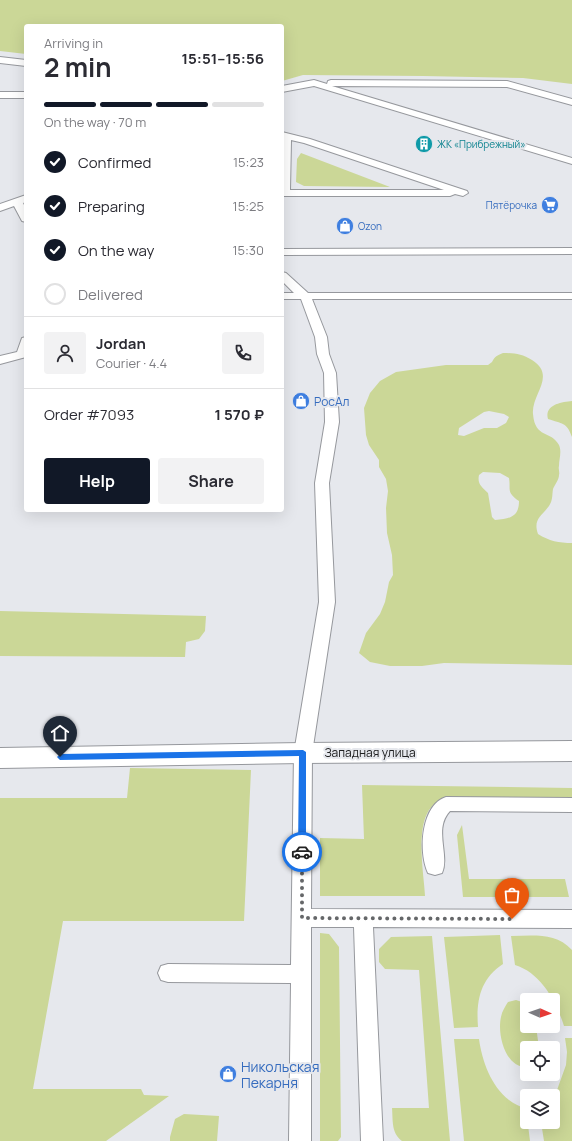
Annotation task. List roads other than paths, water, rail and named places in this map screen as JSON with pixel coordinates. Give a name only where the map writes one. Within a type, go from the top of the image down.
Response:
[{"type":"street","name":"Западная улица","points":[[0,758],[303,752],[572,751]]},
{"type":"lane","points":[[0,60],[24,63]]},
{"type":"lane","points":[[284,89],[314,83],[507,84],[572,102]]},
{"type":"lane","points":[[314,83],[572,161]]},
{"type":"lane","points":[[0,95],[24,95]]},
{"type":"lane","points":[[284,136],[306,141],[463,193],[284,192]]},
{"type":"lane","points":[[0,208],[22,200]]},
{"type":"lane","points":[[284,252],[572,251]]},
{"type":"lane","points":[[284,277],[305,296],[321,337],[324,354],[330,372],[332,422],[322,483],[327,602],[303,752],[300,1141]]},
{"type":"lane","points":[[284,296],[572,296]]},
{"type":"lane","points":[[0,360],[22,354],[24,348]]},
{"type":"lane","points":[[435,866],[432,838],[437,813],[446,804],[572,805]]},
{"type":"lane","points":[[302,918],[572,919]]},
{"type":"lane","points":[[363,918],[372,1141]]},
{"type":"lane","points":[[168,973],[301,974]]},
{"type":"place","name":"ЖК «Прибрежный»","points":[[424,144]]},
{"type":"place","name":"Пятёрочка","points":[[550,205]]},
{"type":"place","name":"Ozon","points":[[345,226]]},
{"type":"place","name":"РосАл","points":[[301,401]]},
{"type":"place","name":"Никольская Пекарня","points":[[228,1074]]}]
